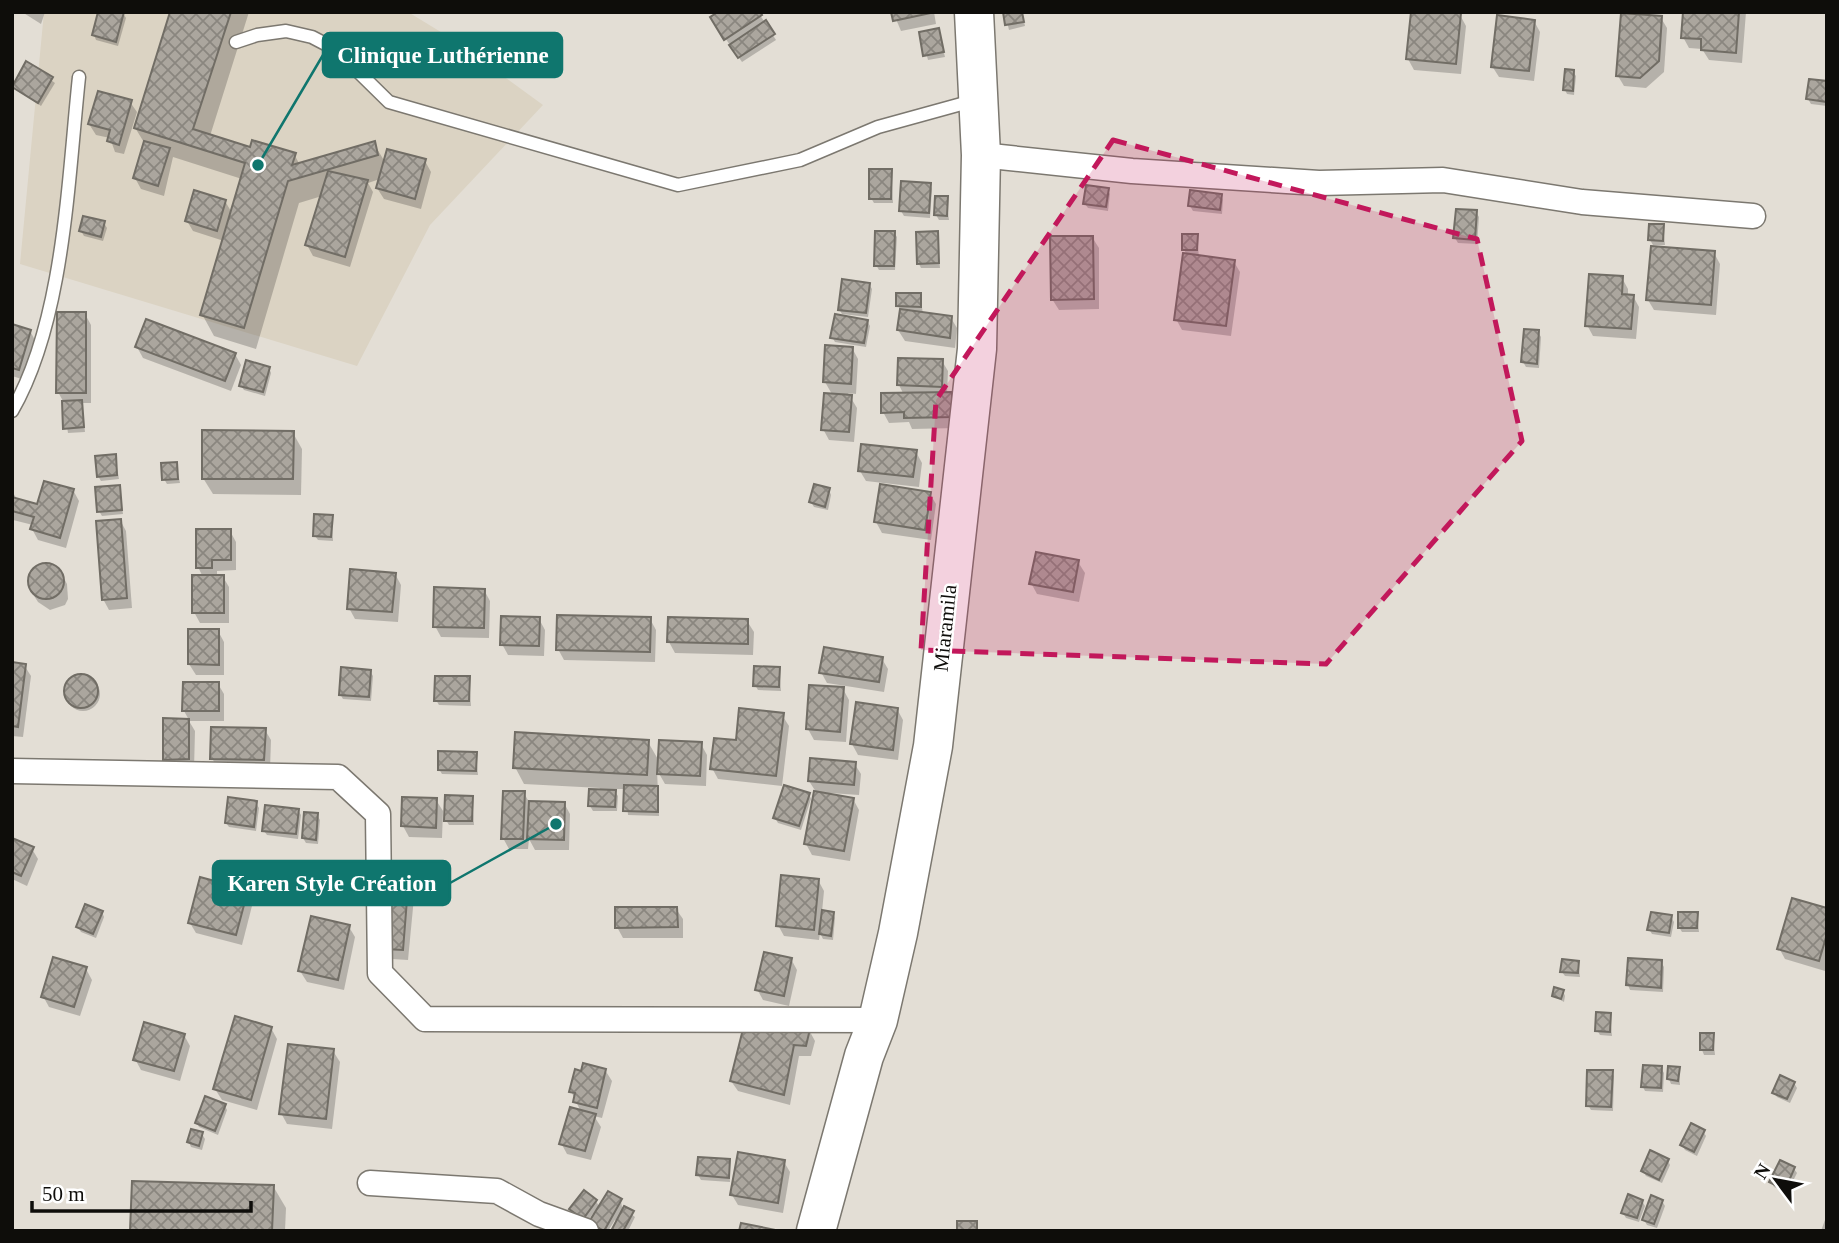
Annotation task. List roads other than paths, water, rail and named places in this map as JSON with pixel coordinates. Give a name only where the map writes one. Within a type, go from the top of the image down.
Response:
[{"type":"main road","name":"Miaramila","points":[[816,1231],[864,1056],[878,1020],[898,933],[933,746],[977,349],[981,155],[974,12]]},
{"type":"street","points":[[981,155],[1132,170],[1319,183],[1443,180],[1582,202],[1754,216]]},
{"type":"street","points":[[12,771],[338,777],[378,814],[380,973],[425,1019],[878,1020]]},
{"type":"street","points":[[370,1183],[497,1191],[540,1214],[586,1231]]},
{"type":"lane","points":[[236,42],[257,35],[286,31],[312,37],[335,50],[389,102],[678,186],[800,160],[878,127],[979,99]]},
{"type":"lane","points":[[12,411],[27,385],[53,294],[79,77]]},
{"type":"place","name":"Clinique Luthérienne","points":[[258,165]]},
{"type":"place","name":"Karen Style Création","points":[[556,824]]}]
